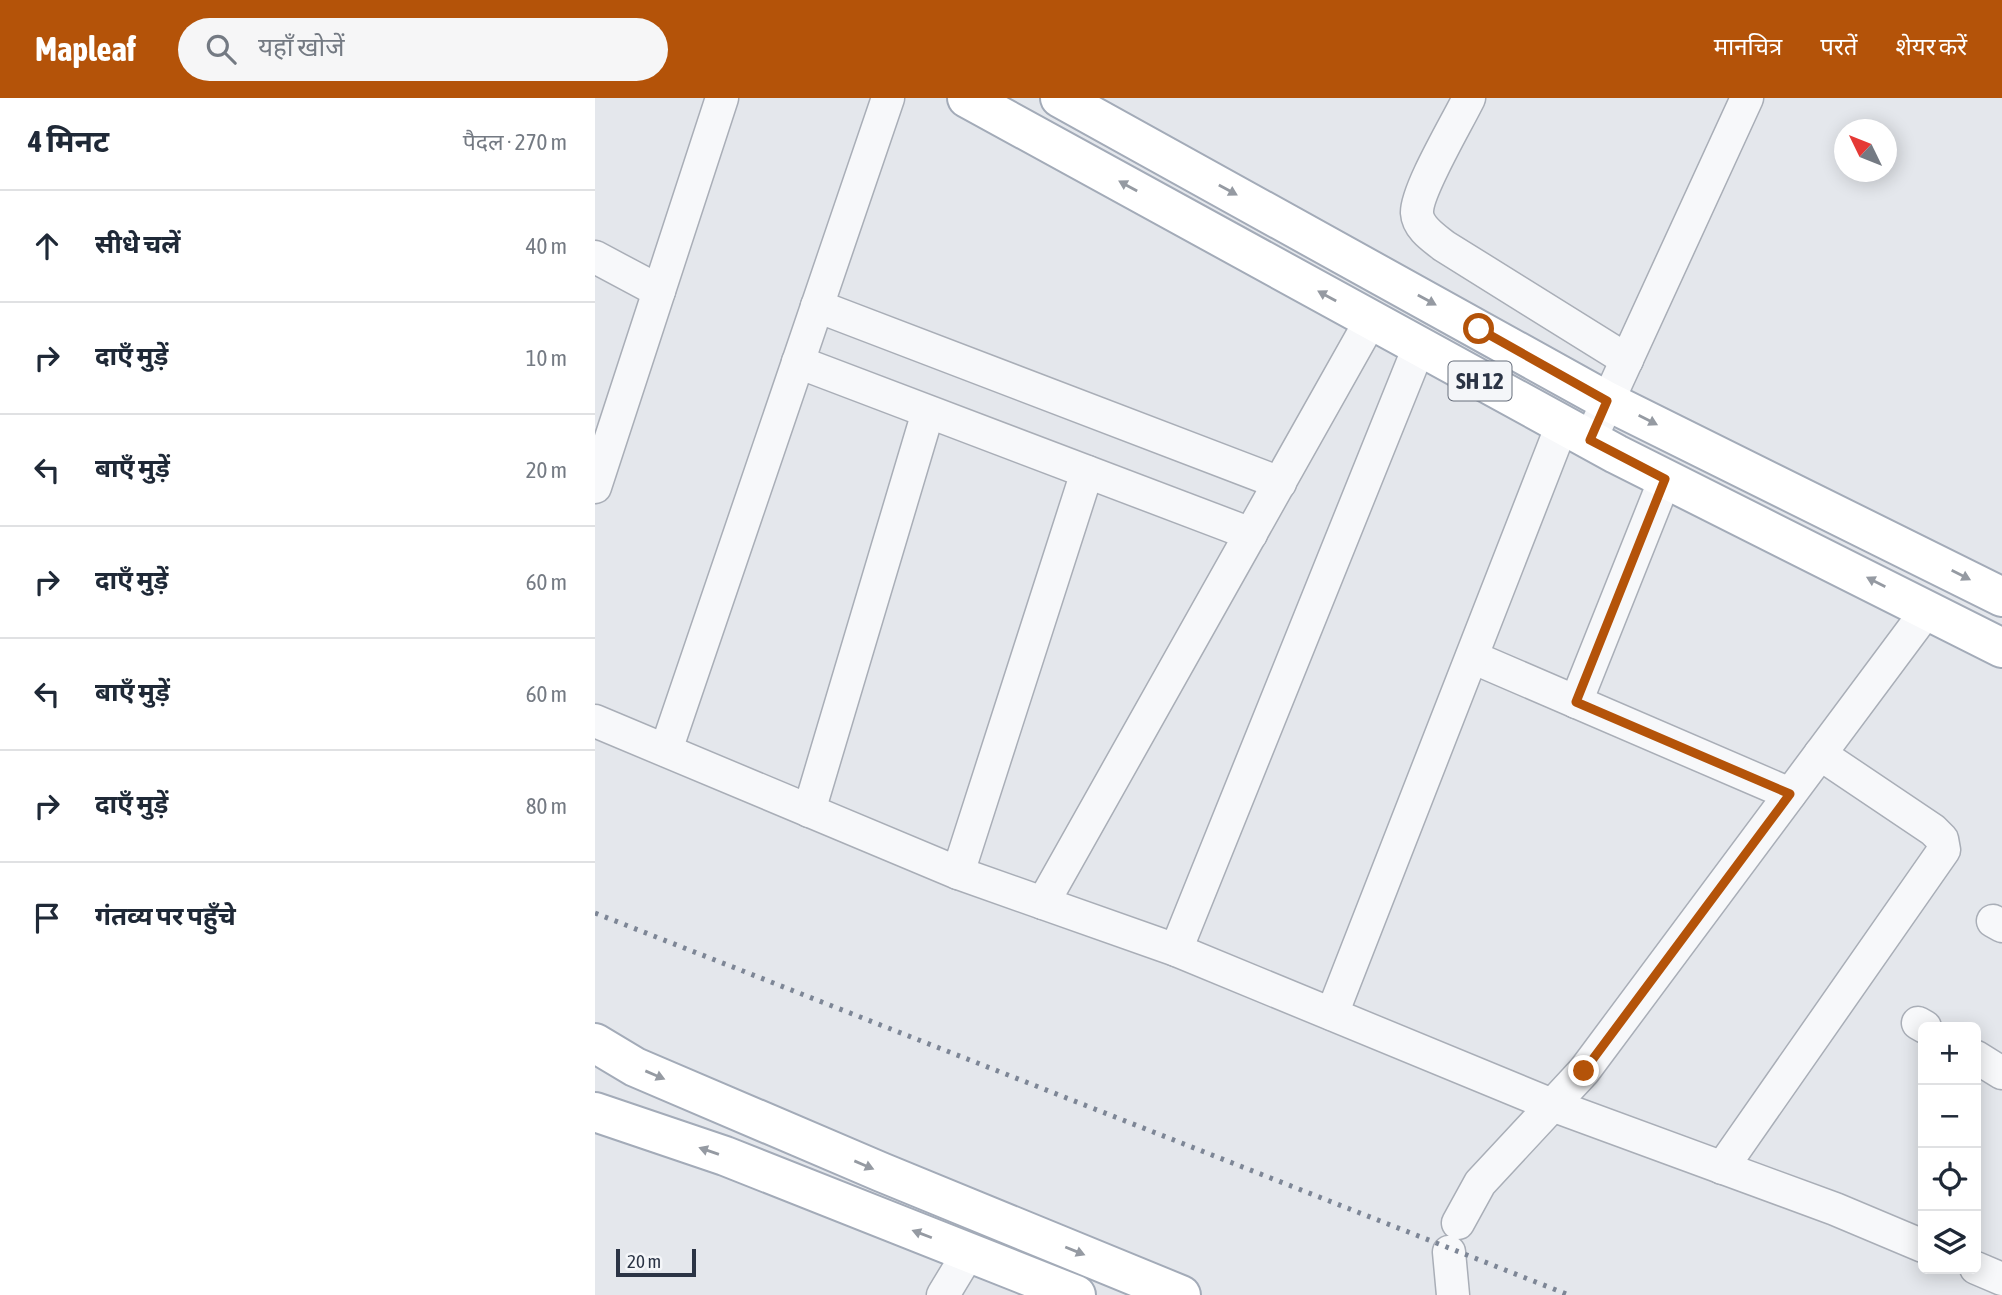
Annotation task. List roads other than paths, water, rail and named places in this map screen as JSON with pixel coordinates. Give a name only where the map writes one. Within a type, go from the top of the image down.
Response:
[{"type":"main road","name":"SH 12","points":[[967,98],[1576,433],[2002,648]]},
{"type":"main road","name":"SH 12","points":[[1060,98],[1607,401],[2002,597]]},
{"type":"main road","points":[[597,1048],[635,1067],[844,1156],[1181,1295]]},
{"type":"main road","points":[[595,1112],[725,1156],[1076,1295]]},
{"type":"street","points":[[595,487],[722,98]]},
{"type":"street","points":[[666,750],[888,98]]},
{"type":"street","points":[[1469,98],[1421,196],[1417,214],[1426,232],[1444,246],[1627,360]]},
{"type":"street","points":[[1332,1014],[1472,657],[1576,433],[1607,401],[1747,98]]},
{"type":"street","points":[[595,257],[659,291]]},
{"type":"street","points":[[817,306],[1280,483]]},
{"type":"street","points":[[1043,903],[1371,320]]},
{"type":"street","points":[[1176,950],[1419,347]]},
{"type":"street","points":[[797,362],[1251,534]]},
{"type":"street","points":[[809,811],[928,412]]},
{"type":"street","points":[[958,873],[1087,472]]},
{"type":"street","points":[[1576,702],[1665,479]]},
{"type":"street","points":[[1453,1295],[1454,1238],[1480,1182],[1584,1071],[1928,609]]},
{"type":"street","points":[[1472,657],[1790,794]]},
{"type":"street","points":[[595,721],[958,873],[1176,950],[1552,1105],[1835,1209],[1918,1244]]},
{"type":"street","points":[[1722,1168],[1944,850],[1943,839],[1933,830],[1820,754]]},
{"type":"street","points":[[1981,1061],[2002,1073]]},
{"type":"street","points":[[943,1295],[969,1252]]},
{"type":"street","points":[[1981,1270],[2002,1279]]},
{"type":"railway","points":[[595,913],[1569,1295]]}]
